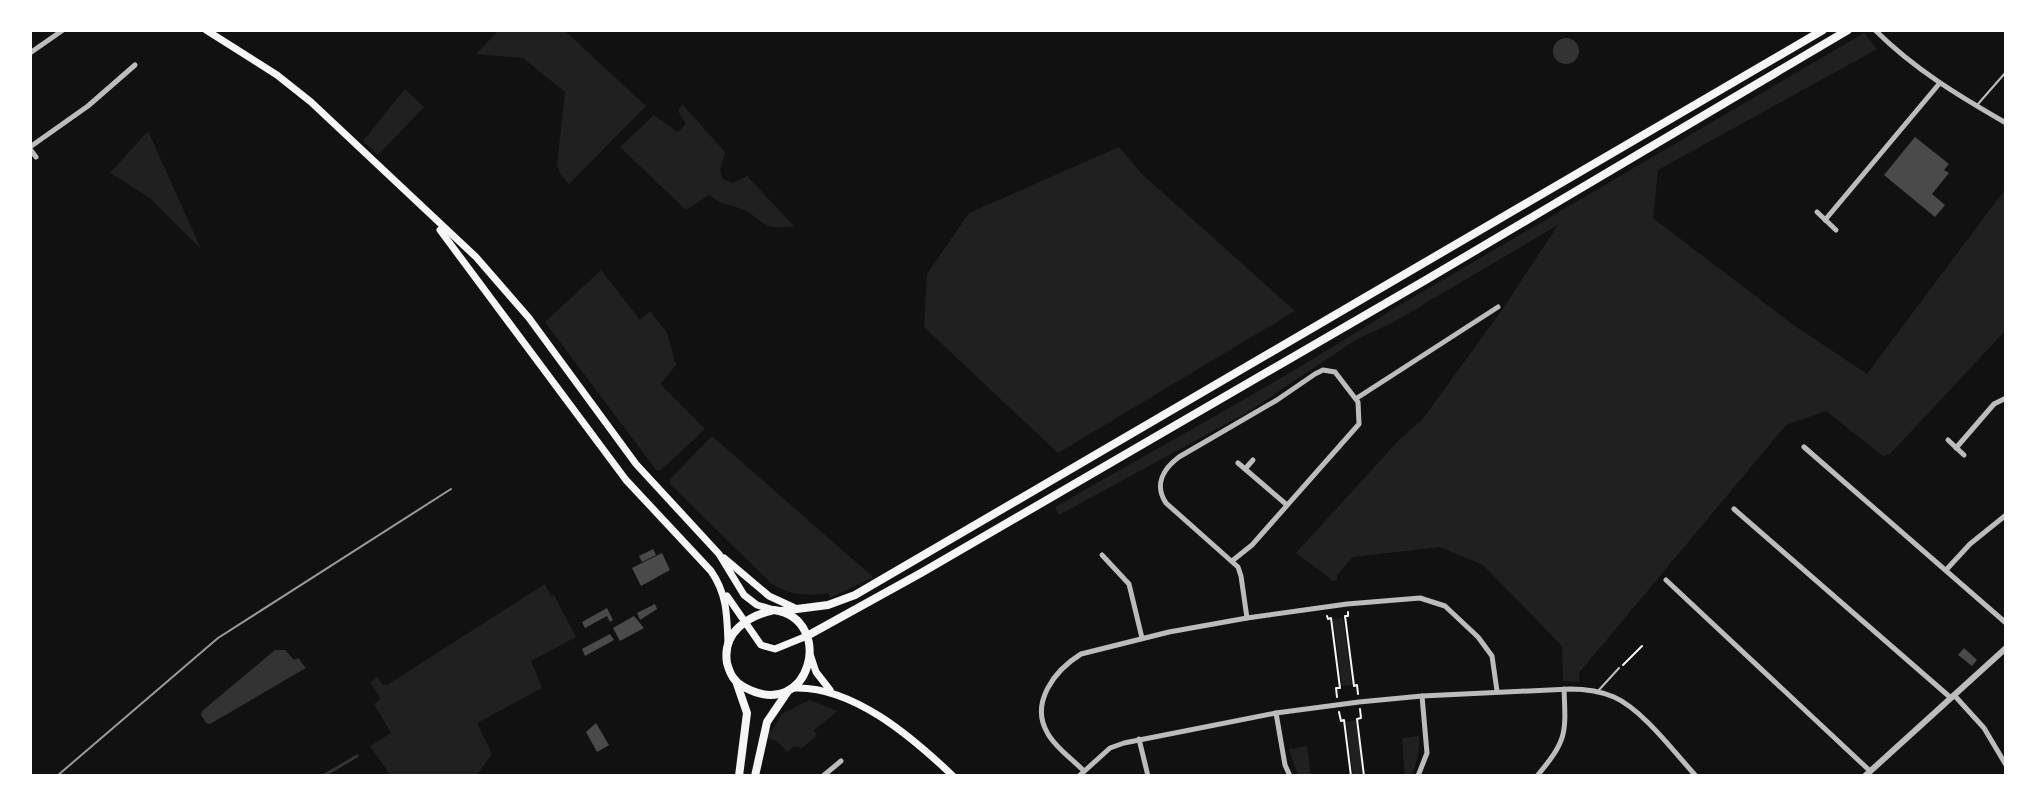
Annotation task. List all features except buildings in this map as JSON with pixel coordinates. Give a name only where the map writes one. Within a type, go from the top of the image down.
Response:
[{"type":"highway","points":[[739,776],[747,713],[729,669],[728,644],[743,622],[778,610],[841,602],[855,595],[1823,30]]},
{"type":"highway","points":[[807,636],[1424,281],[1848,30]]},
{"type":"highway","points":[[755,776],[767,722],[807,668],[810,654],[807,636],[797,621],[778,610]]},
{"type":"highway","points":[[737,683],[766,696],[791,690]]},
{"type":"main road","points":[[206,30],[277,75],[311,102],[492,276],[529,318],[636,464],[719,554],[769,596],[802,609]]},
{"type":"main road","points":[[426,213],[626,480],[711,571],[756,640],[768,648],[782,647],[807,636]]},
{"type":"main road","points":[[719,554],[744,595],[757,605],[778,610]]},
{"type":"main road","points":[[722,588],[727,607],[728,644]]},
{"type":"main road","points":[[810,654],[816,672],[833,692]]},
{"type":"main road","points":[[791,690],[809,687],[833,692],[868,710],[912,740],[953,776]]},
{"type":"street","points":[[30,53],[63,30]]},
{"type":"street","points":[[1875,30],[1939,84],[2006,123]]},
{"type":"street","points":[[119,64],[126,72]]},
{"type":"street","points":[[36,157],[30,148],[79,113],[135,65]]},
{"type":"street","points":[[1825,220],[1939,84]]},
{"type":"street","points":[[1817,212],[1836,230]]},
{"type":"street","points":[[1357,398],[1498,307]]},
{"type":"street","points":[[1473,324],[1479,333]]},
{"type":"street","points":[[1232,561],[1252,545],[1357,428],[1361,417],[1357,398],[1335,372],[1323,370],[1315,374],[1179,457],[1166,469],[1160,486],[1166,503],[1241,572],[1247,618]]},
{"type":"street","points":[[1956,448],[1994,404],[2006,398]]},
{"type":"street","points":[[1948,440],[1964,455]]},
{"type":"street","points":[[1804,447],[2006,623]]},
{"type":"street","points":[[1245,469],[1253,460]]},
{"type":"street","points":[[1238,463],[1287,505]]},
{"type":"street","points":[[1734,509],[1953,696],[1984,728],[2006,765]]},
{"type":"street","points":[[1946,570],[1970,544],[2006,515]]},
{"type":"street","points":[[1102,555],[1129,584],[1142,638]]},
{"type":"street","points":[[1666,580],[1868,774],[2006,648]]},
{"type":"street","points":[[1497,691],[1494,664],[1487,649],[1452,612],[1438,602],[1410,598],[1247,618],[1142,638],[1081,654],[1066,665],[1046,689],[1041,717],[1047,733],[1082,773],[1110,748],[1139,739],[1276,713],[1359,702],[1497,691],[1564,689],[1598,692],[1615,697],[1633,710],[1696,776]]},
{"type":"street","points":[[1537,776],[1556,754],[1564,736],[1564,689]]},
{"type":"street","points":[[1418,776],[1427,753],[1422,696]]},
{"type":"street","points":[[1276,713],[1285,765],[1290,776]]},
{"type":"street","points":[[1139,739],[1148,776]]},
{"type":"street","points":[[823,776],[841,761]]},
{"type":"lane","points":[[1977,106],[2006,72]]},
{"type":"lane","points":[[1598,692],[1619,668]]},
{"type":"path","points":[[1347,604],[1348,616],[1345,616],[1361,718],[1357,719],[1364,776]]},
{"type":"path","points":[[1326,607],[1328,619],[1331,618],[1340,688],[1336,688],[1338,705],[1341,721],[1344,720],[1351,776]]},
{"type":"path","points":[[1619,668],[1642,646]]},
{"type":"shaded area","points":[[499,30],[564,30],[646,106],[569,184],[557,165],[565,92],[523,58],[476,54]]},
{"type":"shaded area","points":[[1864,33],[1877,49],[1658,170],[1653,218],[1792,324],[1867,374],[2006,188],[2006,330],[1890,454],[1883,456],[1826,411],[1786,425],[1579,673],[1579,682],[1563,681],[1562,646],[1483,565],[1440,547],[1353,557],[1337,575],[1337,580],[1331,581],[1296,553],[1400,439],[1422,420],[1504,307],[1558,225],[1392,323],[1357,339],[1248,412],[1059,515],[1055,507],[1266,387]]},
{"type":"shaded area","points":[[1566,38],[1575,42],[1579,51],[1575,60],[1566,64],[1557,60],[1553,51],[1557,42]]},
{"type":"shaded area","points":[[405,89],[424,107],[378,155],[363,141]]},
{"type":"shaded area","points":[[682,104],[725,152],[720,170],[723,179],[733,183],[747,176],[794,226],[768,226],[747,212],[709,195],[686,210],[620,147],[654,115],[678,132],[686,124],[678,111]]},
{"type":"shaded area","points":[[148,131],[201,249],[150,198],[110,173]]},
{"type":"shaded area","points":[[1119,147],[1143,175],[1295,311],[1058,453],[924,327],[927,274],[969,213]]},
{"type":"shaded area","points":[[601,270],[640,320],[650,311],[667,333],[676,365],[660,384],[705,429],[661,470],[657,471],[545,322]]},
{"type":"shaded area","points":[[712,436],[873,577],[830,598],[828,593],[800,594],[772,584],[670,484],[670,479]]},
{"type":"shaded area","points":[[545,584],[576,637],[531,661],[542,688],[477,723],[492,754],[476,776],[391,776],[370,746],[391,733],[374,704],[381,699],[370,682],[378,677],[382,684],[387,685]]},
{"type":"shaded area","points":[[1343,618],[1352,685],[1342,686],[1333,619]]},
{"type":"shaded area","points":[[275,650],[285,650],[306,668],[210,724],[206,723],[202,711]]},
{"type":"shaded area","points":[[809,700],[838,711],[814,730],[817,735],[802,748],[794,746],[787,752],[777,741],[768,738],[769,730],[772,731],[782,714]]},
{"type":"shaded area","points":[[1356,720],[1363,776],[1353,776],[1346,722]]},
{"type":"shaded area","points":[[1419,736],[1415,766],[1411,776],[1405,776],[1402,738]]},
{"type":"shaded area","points":[[1307,746],[1311,776],[1298,776],[1289,749]]},
{"type":"waterway","points":[[323,776],[357,756]]},
{"type":"tram line","points":[[57,776],[218,638],[451,489]]}]
